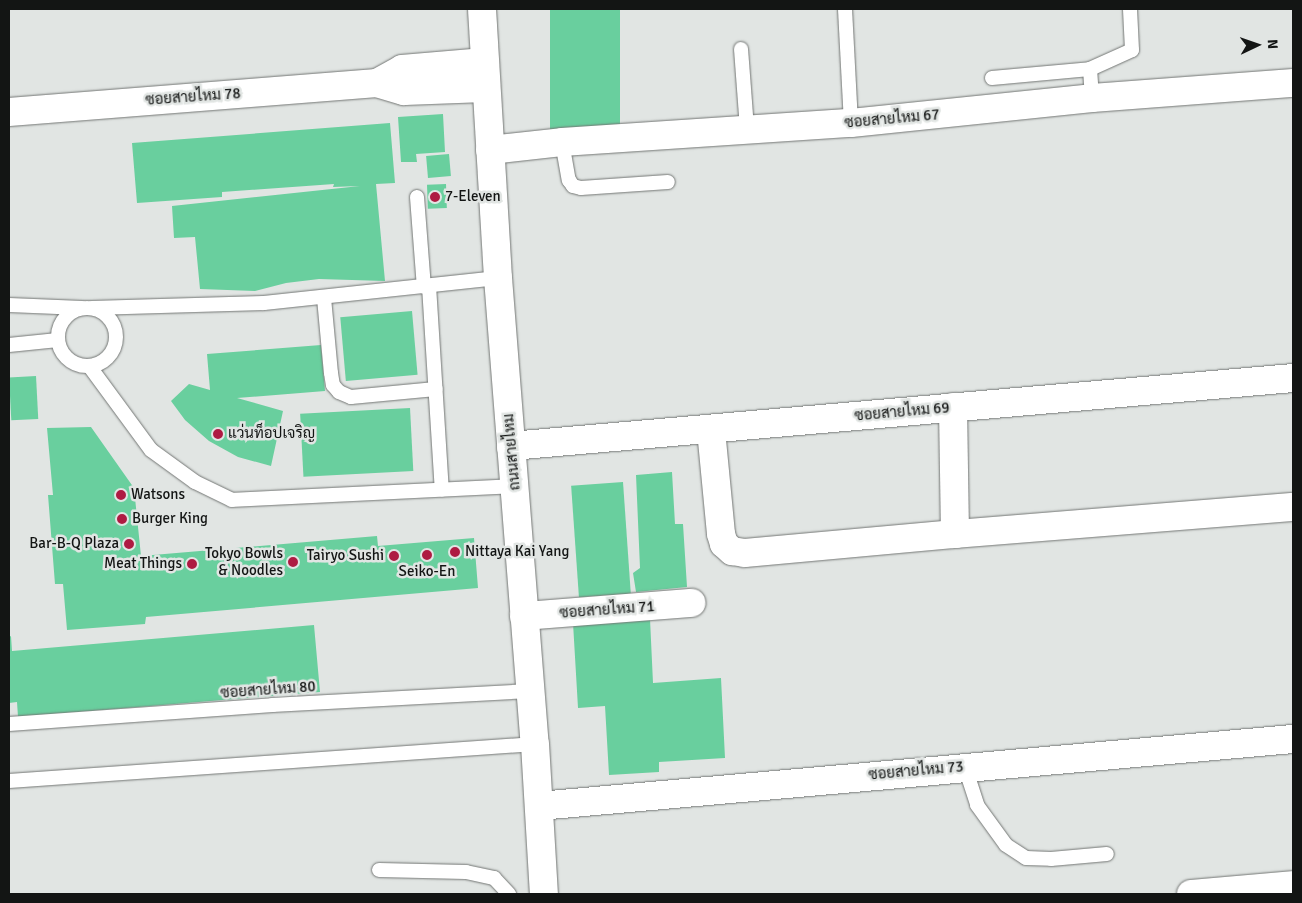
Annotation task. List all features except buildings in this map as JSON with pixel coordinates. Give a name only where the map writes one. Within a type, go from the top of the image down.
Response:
[{"type":"street","name":"ถนนสายไหม","points":[[482,9],[498,278],[539,806],[544,894]]},
{"type":"street","name":"ซอยสายไหม 78","points":[[9,112],[377,83],[402,69],[485,75]]},
{"type":"street","name":"ซอยสายไหม 67","points":[[490,150],[562,142],[851,123],[1092,98],[1293,83]]},
{"type":"street","name":"ซอยสายไหม 69","points":[[511,446],[1293,378]]},
{"type":"street","points":[[952,407],[955,534]]},
{"type":"street","points":[[712,430],[721,534],[724,544],[732,551],[745,553],[1293,507]]},
{"type":"street","name":"ซอยสายไหม 71","points":[[524,616],[691,604]]},
{"type":"street","name":"ซอยสายไหม 73","points":[[539,806],[1293,739]]},
{"type":"street","points":[[1191,894],[1293,885]]},
{"type":"lane","points":[[845,9],[851,123]]},
{"type":"lane","points":[[992,78],[1090,69],[1132,50],[1130,9]]},
{"type":"lane","points":[[741,50],[747,129]]},
{"type":"lane","points":[[1090,69],[1092,98]]},
{"type":"lane","points":[[562,142],[569,180],[573,186],[581,188],[668,182]]},
{"type":"lane","points":[[417,196],[436,390],[442,490]]},
{"type":"lane","points":[[9,305],[87,308],[264,303],[498,278]]},
{"type":"lane","points":[[324,298],[331,373],[333,385],[339,392],[350,397],[436,390]]},
{"type":"lane","points":[[87,308],[108,317],[116,334],[116,343],[107,359],[90,367],[72,363],[60,350],[58,340],[61,323],[74,311],[87,308]]},
{"type":"lane","points":[[9,345],[58,340]]},
{"type":"lane","points":[[90,367],[151,450],[195,482],[232,500],[515,486]]},
{"type":"lane","name":"ซอยสายไหม 80","points":[[9,724],[282,704],[529,691]]},
{"type":"lane","points":[[9,781],[534,744]]},
{"type":"lane","points":[[965,767],[977,805],[1006,846],[1026,858],[1051,859],[1107,854]]},
{"type":"lane","points":[[379,870],[466,872],[494,878],[509,894]]},
{"type":"place","name":"7-Eleven","points":[[435,197]]},
{"type":"place","name":"แว่นท็อปเจริญ","points":[[218,434]]},
{"type":"place","name":"Watsons","points":[[121,495]]},
{"type":"place","name":"Burger King","points":[[122,519]]},
{"type":"place","name":"Bar-B-Q Plaza","points":[[129,544]]},
{"type":"place","name":"Nittaya Kai Yang","points":[[455,552]]},
{"type":"place","name":"Seiko-En","points":[[427,555]]},
{"type":"place","name":"Tairyo Sushi","points":[[394,556]]},
{"type":"place","name":"Tokyo Bowls & Noodles","points":[[293,562]]},
{"type":"place","name":"Meat Things","points":[[192,564]]}]
